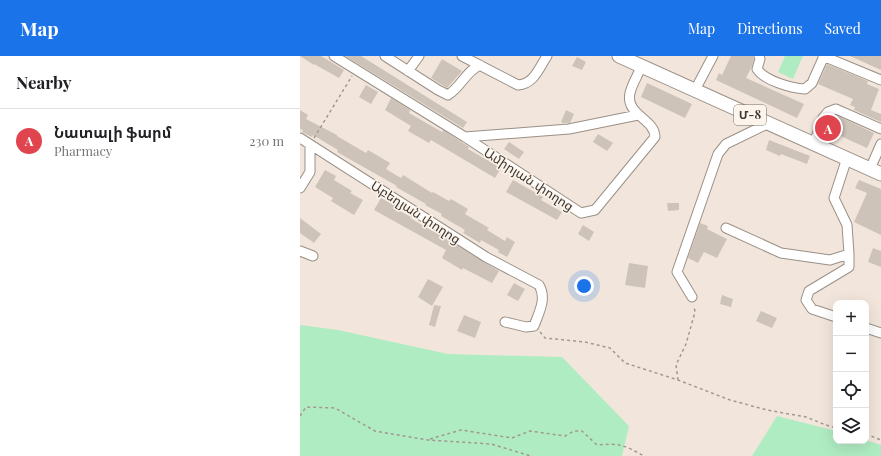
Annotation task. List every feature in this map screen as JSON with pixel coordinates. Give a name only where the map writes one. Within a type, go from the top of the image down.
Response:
[{"type":"highway","name":"Մ-8","points":[[619,56],[876,171]]},
{"type":"street","name":"Ամիրյան փողոց","points":[[334,56],[464,137],[580,213],[595,210],[655,136],[653,128],[638,115],[630,102],[630,93],[641,67]]},
{"type":"street","points":[[385,56],[448,95],[456,91],[473,68],[480,65]]},
{"type":"street","points":[[408,71],[419,56]]},
{"type":"street","points":[[462,56],[518,85],[526,84],[532,80],[547,56]]},
{"type":"street","points":[[694,90],[712,56]]},
{"type":"street","points":[[760,56],[757,69],[760,74],[766,78],[796,88],[805,89],[812,83],[824,56],[881,80]]},
{"type":"street","points":[[814,143],[823,118],[828,112],[836,109],[881,129]]},
{"type":"street","points":[[464,137],[569,129],[638,115]]},
{"type":"street","points":[[692,297],[677,272],[718,154],[726,144],[768,123]]},
{"type":"street","name":"Աբեղյան փողոց","points":[[300,138],[486,257],[539,285],[543,292],[543,300],[534,326]]},
{"type":"street","points":[[876,171],[881,144]]},
{"type":"street","points":[[300,188],[310,172],[310,145]]},
{"type":"street","points":[[833,316],[812,309],[806,300],[810,291],[848,267],[847,225],[834,198],[847,158]]},
{"type":"street","points":[[726,228],[781,253],[830,260],[848,254]]},
{"type":"street","points":[[300,251],[313,256]]},
{"type":"street","points":[[505,322],[526,327],[534,326]]},
{"type":"street","points":[[869,329],[881,333]]},
{"type":"path","points":[[310,145],[356,70]]},
{"type":"path","points":[[678,380],[676,365],[686,344],[695,312],[692,297]]},
{"type":"path","points":[[534,326],[545,338],[585,342],[610,348],[625,363],[678,380],[730,400],[767,410],[806,417],[833,427]]},
{"type":"path","points":[[300,416],[306,407],[334,408],[375,431],[428,440],[491,444],[531,456]]},
{"type":"path","points":[[428,440],[461,430],[512,438],[530,432],[565,436],[574,431],[582,432],[597,445],[613,443],[627,447],[644,456]]},
{"type":"path","points":[[869,435],[881,440]]},
{"type":"green space","points":[[785,56],[803,56],[793,79],[778,72]]},
{"type":"green space","points":[[300,325],[338,330],[448,354],[562,357],[629,426],[622,456],[300,456]]},
{"type":"green space","points":[[777,416],[833,430],[833,444],[869,444],[869,441],[881,445],[881,456],[752,456]]},
{"type":"building","points":[[300,56],[321,56],[344,70],[339,78]]},
{"type":"building","points":[[345,56],[361,56],[467,122],[463,128]]},
{"type":"building","points":[[731,56],[753,56],[754,59],[752,66],[746,78],[804,104],[797,118],[716,80],[719,73],[722,75]]},
{"type":"building","points":[[850,56],[881,56],[881,70]]},
{"type":"building","points":[[577,57],[586,62],[582,70],[572,66]]},
{"type":"building","points":[[442,59],[462,71],[447,88],[431,78]]},
{"type":"building","points":[[827,64],[868,81],[867,84],[879,89],[871,110],[881,114],[881,122],[854,110],[855,107],[850,105],[853,99],[818,84]]},
{"type":"building","points":[[647,83],[692,104],[685,118],[641,97]]},
{"type":"building","points":[[366,85],[378,92],[371,104],[359,97]]},
{"type":"building","points":[[391,98],[410,110],[409,113],[442,132],[443,130],[469,147],[468,149],[501,168],[495,178],[431,140],[429,143],[408,131],[411,126],[385,110]]},
{"type":"building","points":[[300,110],[308,115],[306,119],[337,135],[366,153],[368,150],[390,163],[386,169],[401,178],[403,175],[432,193],[433,192],[449,201],[451,199],[468,209],[465,214],[489,228],[487,230],[505,241],[507,237],[515,242],[507,257],[498,252],[499,250],[481,240],[480,243],[463,233],[465,230],[441,216],[442,214],[396,187],[397,186],[337,152],[338,150],[313,135],[312,137],[302,132],[303,130],[300,129]]},
{"type":"building","points":[[566,110],[574,114],[570,123],[561,122]]},
{"type":"building","points":[[836,115],[874,133],[867,148],[825,129],[828,121]]},
{"type":"building","points":[[598,134],[613,143],[607,151],[593,142]]},
{"type":"building","points":[[769,140],[810,156],[807,164],[766,150]]},
{"type":"building","points":[[509,142],[524,152],[519,159],[504,149]]},
{"type":"building","points":[[325,170],[336,176],[334,180],[352,191],[350,193],[363,200],[354,215],[331,201],[333,198],[315,187]]},
{"type":"building","points":[[513,180],[543,197],[541,200],[562,212],[557,220],[506,192]]},
{"type":"building","points":[[859,180],[881,189],[881,235],[854,222],[867,193],[855,188]]},
{"type":"building","points":[[381,198],[397,207],[396,209],[411,217],[410,218],[434,232],[435,231],[499,271],[492,283],[463,268],[462,270],[442,258],[446,250],[374,210]]},
{"type":"building","points":[[667,203],[679,203],[679,210],[668,211]]},
{"type":"building","points":[[300,218],[321,234],[314,243],[300,233]]},
{"type":"building","points":[[700,223],[708,226],[707,229],[727,239],[717,258],[704,252],[698,263],[688,258]]},
{"type":"building","points":[[583,225],[594,232],[589,241],[578,234]]},
{"type":"building","points":[[873,248],[881,251],[881,267],[868,262]]},
{"type":"building","points":[[629,263],[648,266],[645,288],[625,285]]},
{"type":"building","points":[[428,279],[443,287],[432,306],[418,297]]},
{"type":"building","points":[[514,283],[525,289],[518,301],[507,295]]},
{"type":"building","points":[[722,295],[733,299],[731,307],[720,304]]},
{"type":"building","points":[[434,305],[441,306],[435,327],[429,325]]},
{"type":"building","points":[[761,311],[777,318],[772,328],[756,321]]},
{"type":"building","points":[[464,315],[481,322],[475,338],[457,331]]},
{"type":"place","name":"Նատալի ֆարմ","points":[[828,128]]}]
